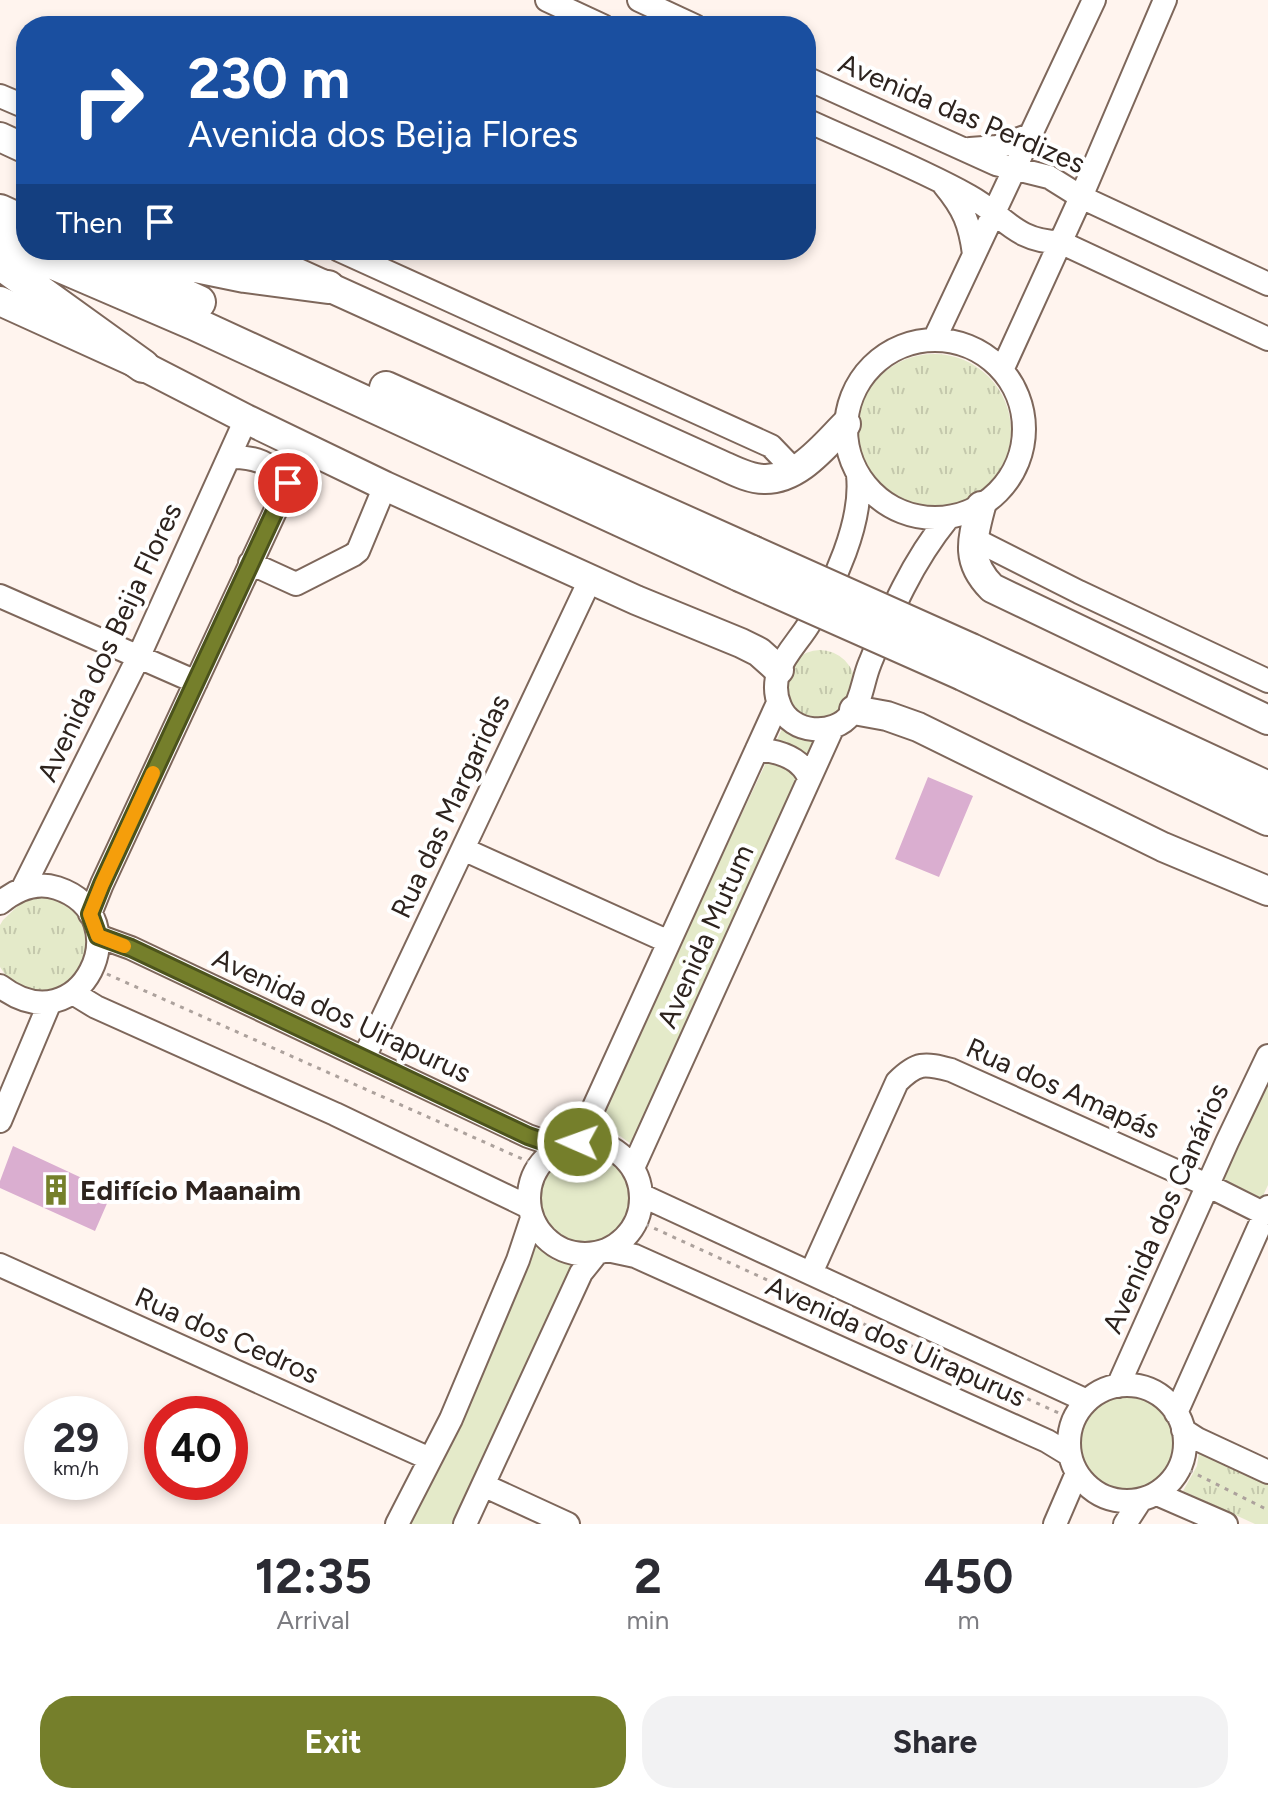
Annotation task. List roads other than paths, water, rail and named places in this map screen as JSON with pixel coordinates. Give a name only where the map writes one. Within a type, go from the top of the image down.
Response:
[{"type":"highway","points":[[47,260],[967,662],[1268,788]]},
{"type":"highway","points":[[106,260],[746,564]]},
{"type":"highway","points":[[167,260],[245,276],[328,287]]},
{"type":"highway","points":[[0,263],[143,366]]},
{"type":"highway","points":[[967,662],[1268,819]]},
{"type":"main road","points":[[269,260],[717,463],[761,479],[769,480],[795,471],[846,424]]},
{"type":"main road","points":[[0,301],[143,366],[385,486],[590,580],[759,652],[779,670]]},
{"type":"main road","points":[[981,506],[971,549],[981,578],[992,588],[1268,720]]},
{"type":"main road","points":[[854,710],[887,716],[918,727],[1163,847],[1268,891]]},
{"type":"street","points":[[547,0],[581,16]]},
{"type":"street","points":[[639,0],[673,16]]},
{"type":"street","points":[[934,340],[1094,0]]},
{"type":"street","points":[[1002,370],[1081,197],[1165,0]]},
{"type":"street","name":"Avenida das Perdizes","points":[[816,83],[996,164],[1049,177],[1081,197],[1268,284]]},
{"type":"street","points":[[816,125],[940,182],[994,212],[1023,236],[1060,242],[1268,339]]},
{"type":"street","points":[[963,149],[997,147],[1030,135]]},
{"type":"street","points":[[940,182],[961,207],[970,226],[974,254]]},
{"type":"street","points":[[361,260],[771,446],[795,471]]},
{"type":"street","points":[[858,475],[882,501],[913,516],[948,518],[981,506],[1007,483],[1016,467],[1023,442],[1024,416],[1019,399],[1002,370],[974,348],[957,342],[934,340],[905,344],[875,362],[854,391],[846,424],[849,451],[858,475],[860,491],[857,508],[838,567],[815,615],[779,670],[776,684],[778,703],[783,713],[803,727],[832,729],[849,718],[899,592],[925,548],[948,518]]},
{"type":"street","name":"Avenida dos Beija Flores","points":[[9,893],[138,658],[246,419]]},
{"type":"street","points":[[90,914],[305,447]]},
{"type":"street","points":[[229,457],[246,456],[263,460],[288,483]]},
{"type":"street","points":[[250,563],[296,584],[356,553],[385,486]]},
{"type":"street","points":[[972,538],[1268,681]]},
{"type":"street","name":"Rua das Margaridas","points":[[364,1058],[590,580]]},
{"type":"street","points":[[1065,625],[1079,592]]},
{"type":"street","points":[[0,596],[196,682]]},
{"type":"street","name":"Avenida Mutum","points":[[569,1145],[669,942],[778,703]]},
{"type":"street","name":"Avenida Mutum","points":[[633,1168],[832,729]]},
{"type":"street","points":[[757,749],[787,756],[802,767],[809,778]]},
{"type":"street","points":[[463,849],[669,942]]},
{"type":"street","points":[[0,986],[13,996],[31,1002],[50,1002],[73,993],[85,982],[94,968],[98,952],[98,936],[90,914],[81,902],[68,893],[54,887],[39,886],[9,893]]},
{"type":"street","name":"Avenida dos Uirapurus","points":[[98,936],[131,948],[528,1136],[569,1145]]},
{"type":"street","points":[[73,993],[96,1007],[349,1121],[531,1212]]},
{"type":"street","points":[[0,1121],[50,1002]]},
{"type":"street","name":"Avenida dos Canários","points":[[1118,1386],[1268,1056]]},
{"type":"street","name":"Rua dos Amapás","points":[[811,1273],[897,1082],[912,1068],[929,1064],[951,1070],[1266,1211]]},
{"type":"street","points":[[465,1524],[581,1273],[602,1252],[621,1241],[636,1220],[641,1195],[633,1168],[623,1156],[594,1142],[569,1145],[538,1166],[529,1193],[531,1212],[540,1232],[565,1251],[581,1255],[602,1252]]},
{"type":"street","name":"Avenida dos Uirapurus","points":[[641,1195],[1087,1401]]},
{"type":"street","points":[[1125,1524],[1148,1497],[1171,1482],[1180,1466],[1185,1448],[1180,1421],[1266,1211]]},
{"type":"street","points":[[397,1524],[451,1419],[518,1260],[531,1212]]},
{"type":"street","name":"Avenida dos Uirapurus","points":[[602,1252],[635,1256],[1047,1441],[1073,1464]]},
{"type":"street","name":"Rua dos Cedros","points":[[0,1265],[430,1459]]},
{"type":"street","points":[[1226,1524],[1148,1497],[1121,1502],[1103,1497],[1088,1487],[1073,1464],[1069,1441],[1074,1420],[1087,1401],[1107,1388],[1118,1386],[1152,1390],[1166,1400],[1197,1439],[1268,1472]]},
{"type":"street","points":[[1055,1524],[1073,1464]]},
{"type":"street","points":[[483,1485],[568,1524]]},
{"type":"place","name":"Edifício Maanaim","points":[[56,1190]]}]
